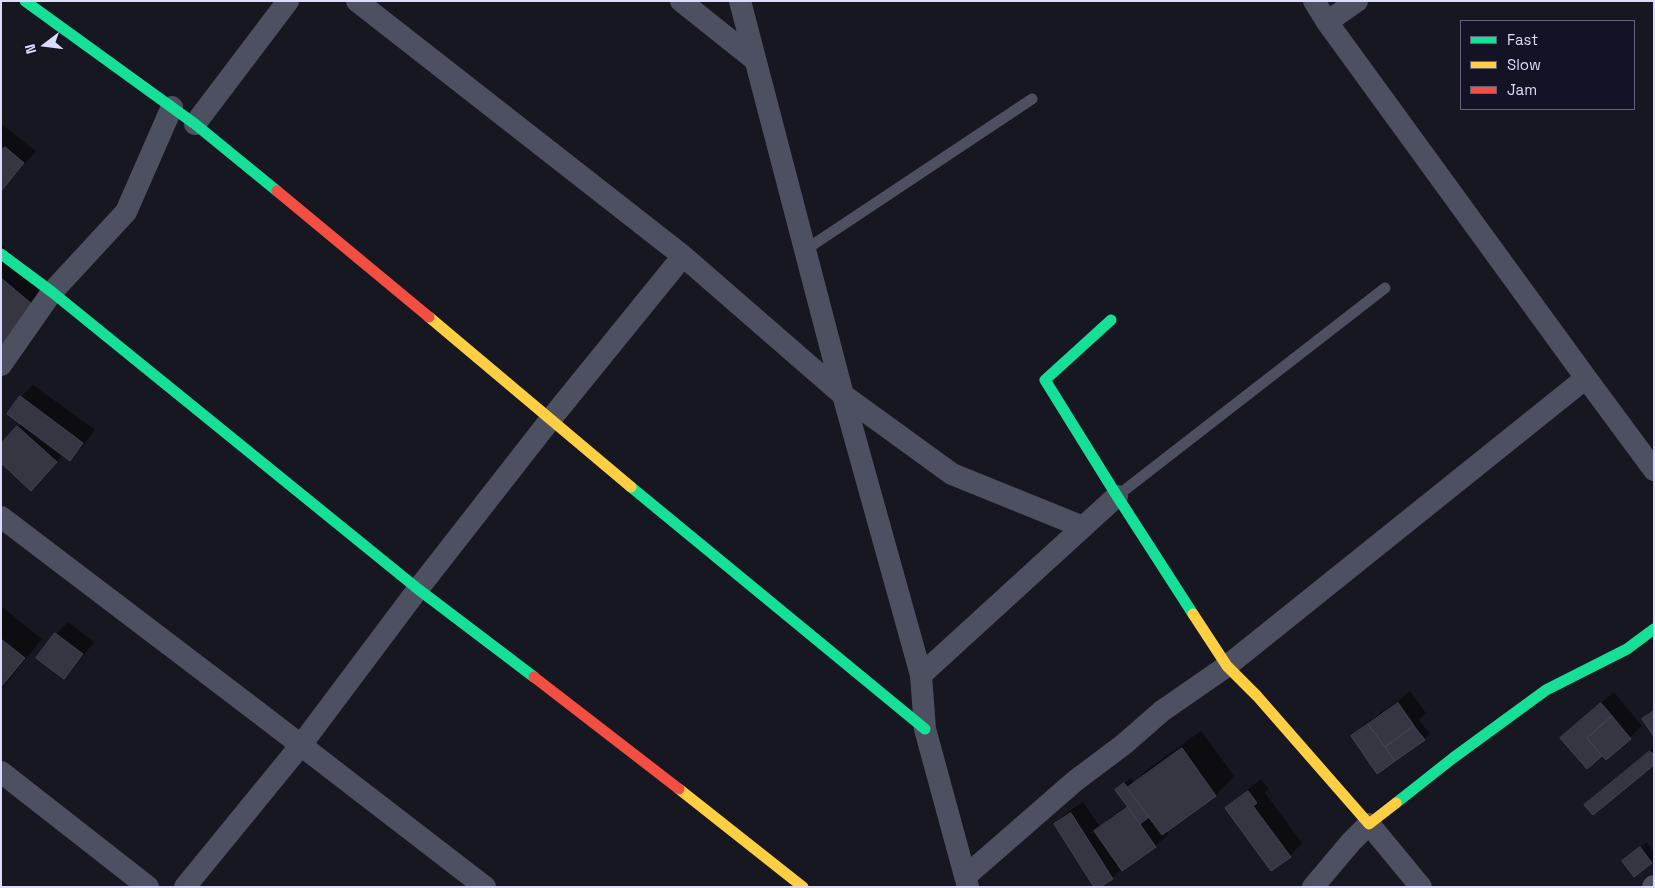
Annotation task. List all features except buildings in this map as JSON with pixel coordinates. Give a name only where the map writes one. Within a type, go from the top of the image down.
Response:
[{"type":"street","points":[[25,1],[195,124],[344,245],[550,420],[925,729]]},
{"type":"street","points":[[195,124],[288,1]]},
{"type":"street","points":[[357,1],[683,256],[843,395],[952,474],[1084,527]]},
{"type":"street","points":[[681,1],[755,60]]},
{"type":"street","points":[[740,1],[843,395],[922,675],[925,729],[967,882],[1075,781],[1123,745],[1162,711],[1227,666],[1586,378]]},
{"type":"street","points":[[1314,1],[1327,22],[1654,470]]},
{"type":"street","points":[[1327,22],[1357,1]]},
{"type":"street","points":[[1,365],[52,292],[126,212],[172,107]]},
{"type":"street","points":[[1,254],[52,292],[418,589],[669,781],[789,883]]},
{"type":"street","points":[[185,887],[301,745],[418,589],[550,420],[683,256]]},
{"type":"street","points":[[1111,320],[1045,380],[1117,496],[1227,666],[1263,703],[1369,824],[1421,887]]},
{"type":"street","points":[[922,675],[1117,496]]},
{"type":"street","points":[[1,517],[485,887]]},
{"type":"street","points":[[1313,887],[1369,824],[1453,758],[1546,690],[1627,649],[1654,629]]},
{"type":"street","points":[[1,772],[148,887]]},
{"type":"lane","points":[[805,250],[1032,99]]},
{"type":"lane","points":[[1117,496],[1385,288]]},
{"type":"traffic: fast","points":[[25,1],[195,124],[277,191]]},
{"type":"traffic: fast","points":[[1,254],[52,292],[418,589],[534,677]]},
{"type":"traffic: fast","points":[[1111,320],[1045,380],[1193,614]]},
{"type":"traffic: fast","points":[[631,487],[925,729]]},
{"type":"traffic: fast","points":[[1396,803],[1453,758],[1546,690],[1627,649],[1654,629]]},
{"type":"traffic: slow","points":[[429,317],[631,487]]},
{"type":"traffic: slow","points":[[1193,614],[1227,666],[1257,696],[1369,824],[1396,803]]},
{"type":"traffic: slow","points":[[679,789],[803,887]]},
{"type":"traffic: jam","points":[[277,191],[429,317]]},
{"type":"traffic: jam","points":[[534,677],[679,789]]}]
